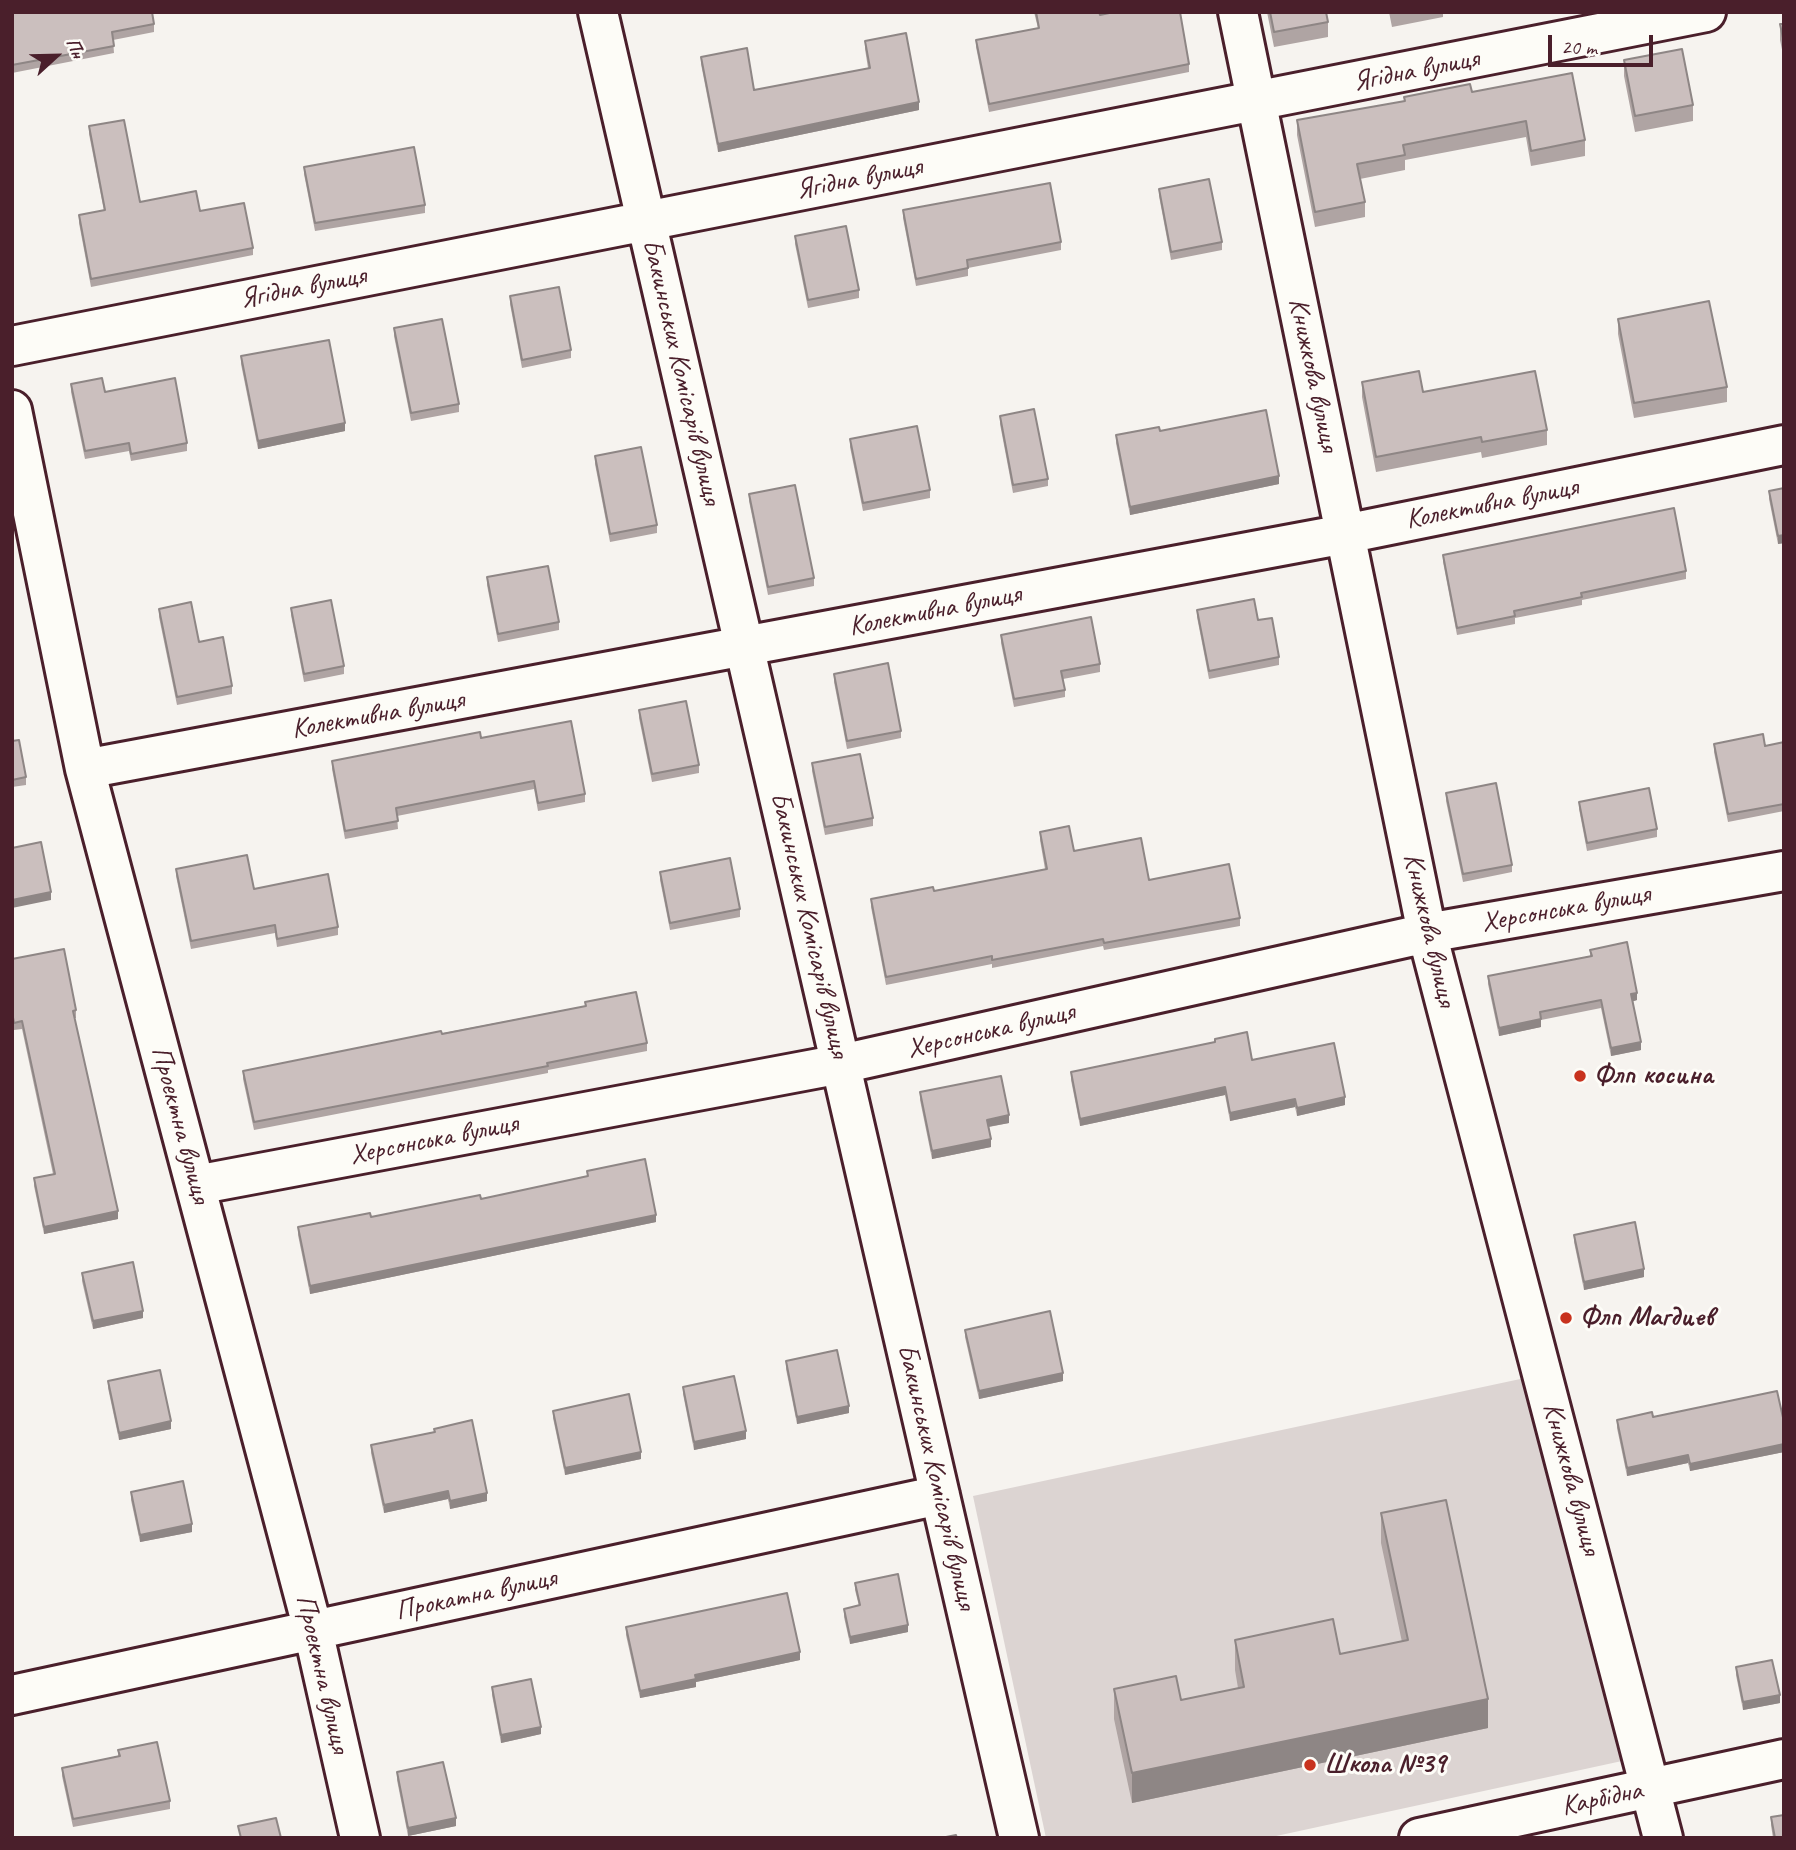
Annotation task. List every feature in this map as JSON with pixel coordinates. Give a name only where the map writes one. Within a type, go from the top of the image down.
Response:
[{"type":"street","name":"Бакинських Комісарів вулиця","points":[[598,12],[1019,1838]]},
{"type":"street","name":"Книжкова вулиця","points":[[1238,12],[1427,933],[1663,1838]]},
{"type":"street","name":"Ягідна вулиця","points":[[12,346],[1256,103],[1706,12]]},
{"type":"street","name":"Проектна вулиця","points":[[12,410],[85,769],[313,1630],[360,1838]]},
{"type":"street","name":"Колективна вулиця","points":[[85,769],[1345,534],[1784,445]]},
{"type":"street","name":"Херсонська вулиця","points":[[196,1185],[841,1064],[1427,933],[1784,871]]},
{"type":"street","name":"Прокатна вулиця","points":[[12,1695],[940,1495]]},
{"type":"street","name":"Карбідна","points":[[1419,1838],[1784,1759]]},
{"type":"shaded area","points":[[1539,1375],[1622,1761],[1267,1838],[1046,1838],[973,1496]]},
{"type":"building","points":[[12,12],[152,12],[154,24],[112,32],[114,46],[12,65]]},
{"type":"building","points":[[1036,12],[1099,12],[1100,15],[1114,12],[1180,12],[1189,64],[989,104],[976,40],[1039,28]]},
{"type":"building","points":[[1270,12],[1326,12],[1328,22],[1274,32]]},
{"type":"building","points":[[1780,24],[1784,24],[1784,43]]},
{"type":"building","points":[[906,33],[919,102],[718,144],[701,57],[747,48],[754,90],[870,68],[865,41]]},
{"type":"building","points":[[1682,49],[1693,105],[1635,116],[1624,60]]},
{"type":"building","points":[[1572,73],[1585,140],[1531,151],[1526,121],[1403,145],[1405,155],[1357,164],[1365,202],[1315,212],[1297,120],[1405,101],[1404,97],[1470,84],[1472,92]]},
{"type":"building","points":[[124,120],[140,202],[196,191],[200,211],[244,203],[253,248],[91,279],[79,215],[105,210],[89,126]]},
{"type":"building","points":[[414,147],[425,205],[315,223],[304,167]]},
{"type":"building","points":[[1209,179],[1222,242],[1171,252],[1159,189]]},
{"type":"building","points":[[1050,183],[1061,242],[967,260],[968,268],[916,279],[903,210]]},
{"type":"building","points":[[846,226],[859,290],[808,300],[795,236]]},
{"type":"building","points":[[559,287],[571,350],[522,360],[510,296]]},
{"type":"building","points":[[1709,301],[1727,387],[1634,403],[1618,319]]},
{"type":"building","points":[[442,319],[459,404],[411,413],[394,328]]},
{"type":"building","points":[[329,340],[345,423],[258,441],[241,356]]},
{"type":"building","points":[[1419,371],[1423,392],[1535,371],[1547,430],[1482,442],[1481,437],[1376,457],[1362,382]]},
{"type":"building","points":[[102,378],[105,392],[175,378],[187,443],[131,454],[129,443],[85,451],[71,384]]},
{"type":"building","points":[[1034,409],[1048,479],[1013,485],[1000,416]]},
{"type":"building","points":[[1266,410],[1279,476],[1130,507],[1116,435],[1159,427],[1160,431]]},
{"type":"building","points":[[917,426],[930,490],[863,503],[850,439]]},
{"type":"building","points":[[641,447],[657,525],[610,534],[595,456]]},
{"type":"building","points":[[795,485],[814,578],[768,587],[749,494]]},
{"type":"building","points":[[1784,488],[1784,535],[1778,536],[1769,491]]},
{"type":"building","points":[[1674,508],[1686,571],[1581,593],[1582,597],[1514,611],[1515,616],[1457,628],[1443,555]]},
{"type":"building","points":[[548,566],[559,622],[498,634],[487,577]]},
{"type":"building","points":[[1254,599],[1258,620],[1272,618],[1279,657],[1209,671],[1197,610]]},
{"type":"building","points":[[331,600],[344,666],[304,674],[291,608]]},
{"type":"building","points":[[191,602],[199,642],[223,637],[232,686],[177,697],[159,609]]},
{"type":"building","points":[[1091,617],[1100,664],[1061,671],[1065,690],[1014,699],[1001,635]]},
{"type":"building","points":[[888,663],[901,731],[847,741],[834,674]]},
{"type":"building","points":[[686,701],[699,765],[652,774],[639,710]]},
{"type":"building","points":[[571,721],[585,794],[538,803],[534,781],[396,808],[398,821],[345,831],[332,761],[480,732],[481,738]]},
{"type":"building","points":[[1763,734],[1765,746],[1784,742],[1784,804],[1728,814],[1714,744]]},
{"type":"building","points":[[19,740],[26,777],[12,780],[12,741]]},
{"type":"building","points":[[860,754],[873,818],[825,827],[812,763]]},
{"type":"building","points":[[1496,783],[1512,865],[1463,874],[1446,793]]},
{"type":"building","points":[[1649,788],[1657,829],[1587,843],[1579,802]]},
{"type":"building","points":[[1069,826],[1074,851],[1141,838],[1149,880],[1229,864],[1240,918],[1104,943],[1103,939],[992,960],[992,956],[886,977],[871,899],[933,887],[934,891],[1047,869],[1040,832]]},
{"type":"building","points":[[41,842],[51,892],[12,900],[12,848]]},
{"type":"building","points":[[247,855],[254,889],[328,874],[338,927],[277,939],[275,925],[191,941],[176,869]]},
{"type":"building","points":[[730,858],[740,909],[670,923],[660,872]]},
{"type":"building","points":[[1627,942],[1637,993],[1631,994],[1641,1042],[1611,1048],[1601,1000],[1540,1012],[1541,1019],[1499,1028],[1488,976],[1592,956],[1590,950]]},
{"type":"building","points":[[64,949],[76,1010],[73,1011],[118,1211],[44,1227],[34,1178],[55,1174],[22,1021],[14,1023],[12,959]]},
{"type":"building","points":[[636,992],[647,1043],[547,1063],[548,1066],[254,1122],[243,1071],[441,1031],[442,1034],[586,1006],[585,1002]]},
{"type":"building","points":[[1247,1032],[1252,1060],[1334,1043],[1345,1097],[1297,1108],[1295,1099],[1230,1113],[1225,1087],[1080,1119],[1071,1072],[1215,1042],[1215,1039]]},
{"type":"building","points":[[1001,1076],[1009,1115],[987,1120],[991,1139],[932,1151],[920,1092]]},
{"type":"building","points":[[645,1159],[656,1215],[310,1286],[298,1227],[370,1213],[371,1217],[480,1195],[481,1199],[588,1176],[587,1171]]},
{"type":"building","points":[[1635,1222],[1644,1269],[1584,1282],[1574,1235]]},
{"type":"building","points":[[133,1262],[143,1311],[93,1321],[82,1273]]},
{"type":"building","points":[[1050,1311],[1063,1373],[979,1391],[965,1330]]},
{"type":"building","points":[[837,1350],[849,1406],[797,1417],[786,1361]]},
{"type":"building","points":[[160,1370],[171,1421],[119,1433],[108,1381]]},
{"type":"building","points":[[734,1376],[746,1431],[694,1442],[683,1387]]},
{"type":"building","points":[[1777,1391],[1784,1422],[1784,1444],[1690,1464],[1688,1455],[1627,1468],[1617,1420],[1652,1412],[1653,1417]]},
{"type":"building","points":[[629,1394],[641,1452],[565,1468],[553,1411]]},
{"type":"building","points":[[472,1420],[487,1493],[450,1501],[448,1491],[384,1505],[371,1445],[435,1432],[434,1429]]},
{"type":"building","points":[[183,1481],[192,1524],[140,1535],[131,1492]]},
{"type":"building","points":[[1446,1500],[1488,1699],[1132,1773],[1114,1689],[1176,1676],[1181,1700],[1244,1687],[1235,1640],[1333,1619],[1340,1654],[1408,1640],[1381,1513]]},
{"type":"building","points":[[898,1574],[908,1625],[850,1637],[844,1609],[860,1605],[855,1583]]},
{"type":"building","points":[[787,1593],[800,1652],[695,1675],[696,1679],[640,1691],[626,1627]]},
{"type":"building","points":[[1772,1660],[1780,1695],[1743,1702],[1736,1667]]},
{"type":"building","points":[[531,1679],[541,1727],[501,1735],[492,1687]]},
{"type":"building","points":[[157,1742],[170,1801],[73,1819],[62,1768],[120,1756],[118,1750]]},
{"type":"building","points":[[443,1762],[456,1818],[408,1828],[397,1772]]},
{"type":"building","points":[[1784,1815],[1784,1838],[1775,1838],[1771,1817]]},
{"type":"building","points":[[276,1818],[281,1838],[241,1838],[238,1826]]},
{"type":"place","name":"Флп косина","points":[[1580,1076]]},
{"type":"place","name":"Флп Магдиев","points":[[1566,1318]]},
{"type":"place","name":"Школа №39","points":[[1310,1765]]}]
